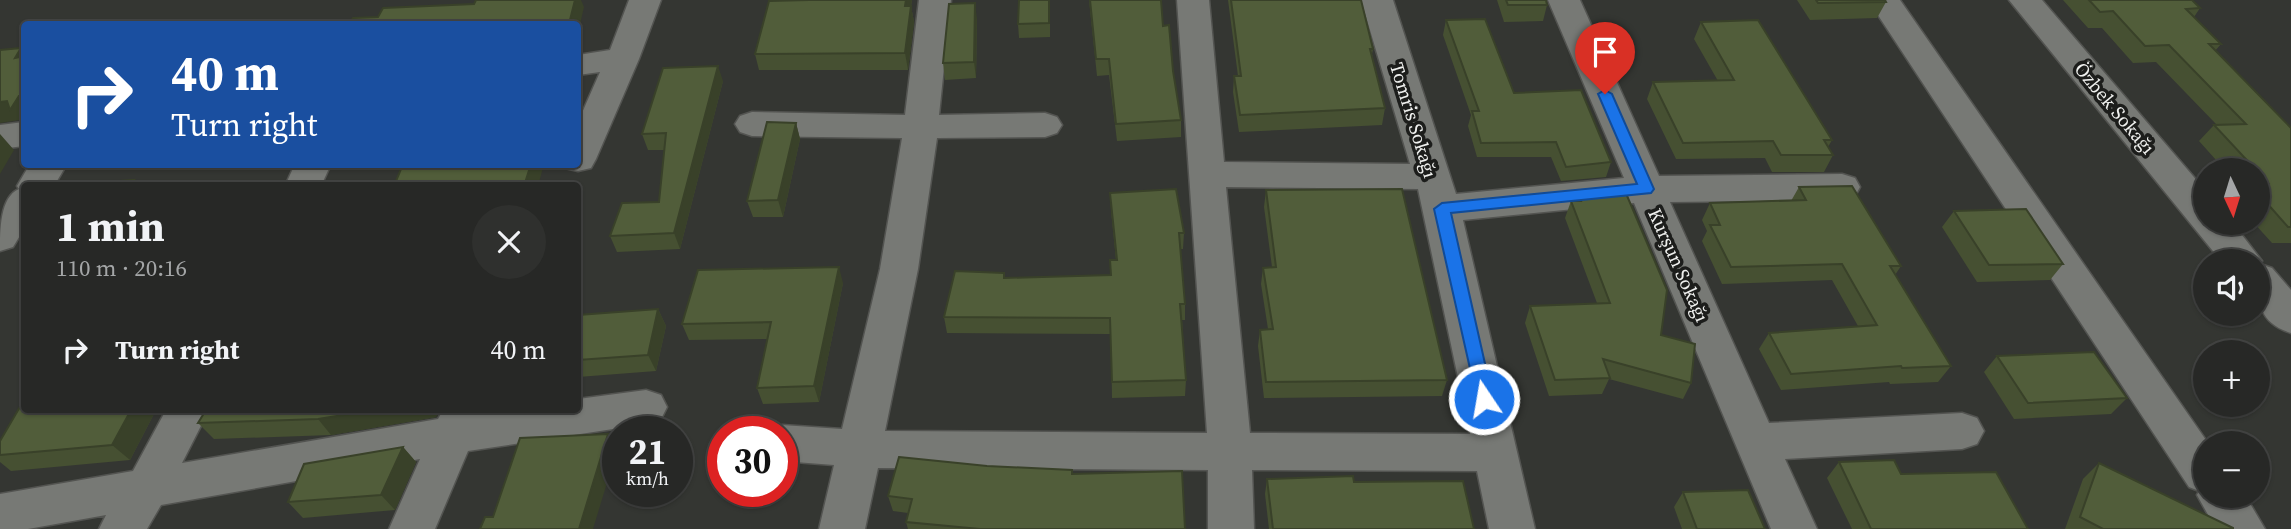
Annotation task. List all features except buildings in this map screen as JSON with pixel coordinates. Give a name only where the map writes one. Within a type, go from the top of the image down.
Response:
[{"type":"street","points":[[581,152],[623,59],[645,0]]},
{"type":"street","points":[[842,529],[899,269],[921,127],[935,0]]},
{"type":"street","points":[[1193,0],[1230,452],[1231,529]]},
{"type":"street","name":"Tomris Sokağı","points":[[1377,0],[1437,193],[1512,529]]},
{"type":"street","name":"Kurşun Sokağı","points":[[1564,0],[1794,529]]},
{"type":"street","points":[[1884,0],[2193,456]]},
{"type":"street","name":"Özbek Sokağı","points":[[2025,0],[2193,201]]},
{"type":"street","points":[[581,65],[623,59]]},
{"type":"street","points":[[752,124],[921,127],[1045,125]]},
{"type":"street","points":[[0,137],[21,134]]},
{"type":"street","points":[[1207,174],[1437,193],[1842,187]]},
{"type":"street","points":[[0,237],[21,206]]},
{"type":"street","points":[[2222,235],[2233,249]]},
{"type":"street","points":[[2270,293],[2291,318]]},
{"type":"street","points":[[581,412],[646,407]]},
{"type":"street","points":[[122,529],[186,413]]},
{"type":"street","points":[[0,514],[147,488],[457,422],[570,413]]},
{"type":"street","points":[[412,529],[457,422]]},
{"type":"street","points":[[1756,442],[1962,430]]},
{"type":"street","points":[[798,444],[858,449],[1497,453]]},
{"type":"street","points":[[2228,508],[2242,529]]},
{"type":"route","points":[[1484,399],[1442,209],[1646,189],[1605,94]]}]
